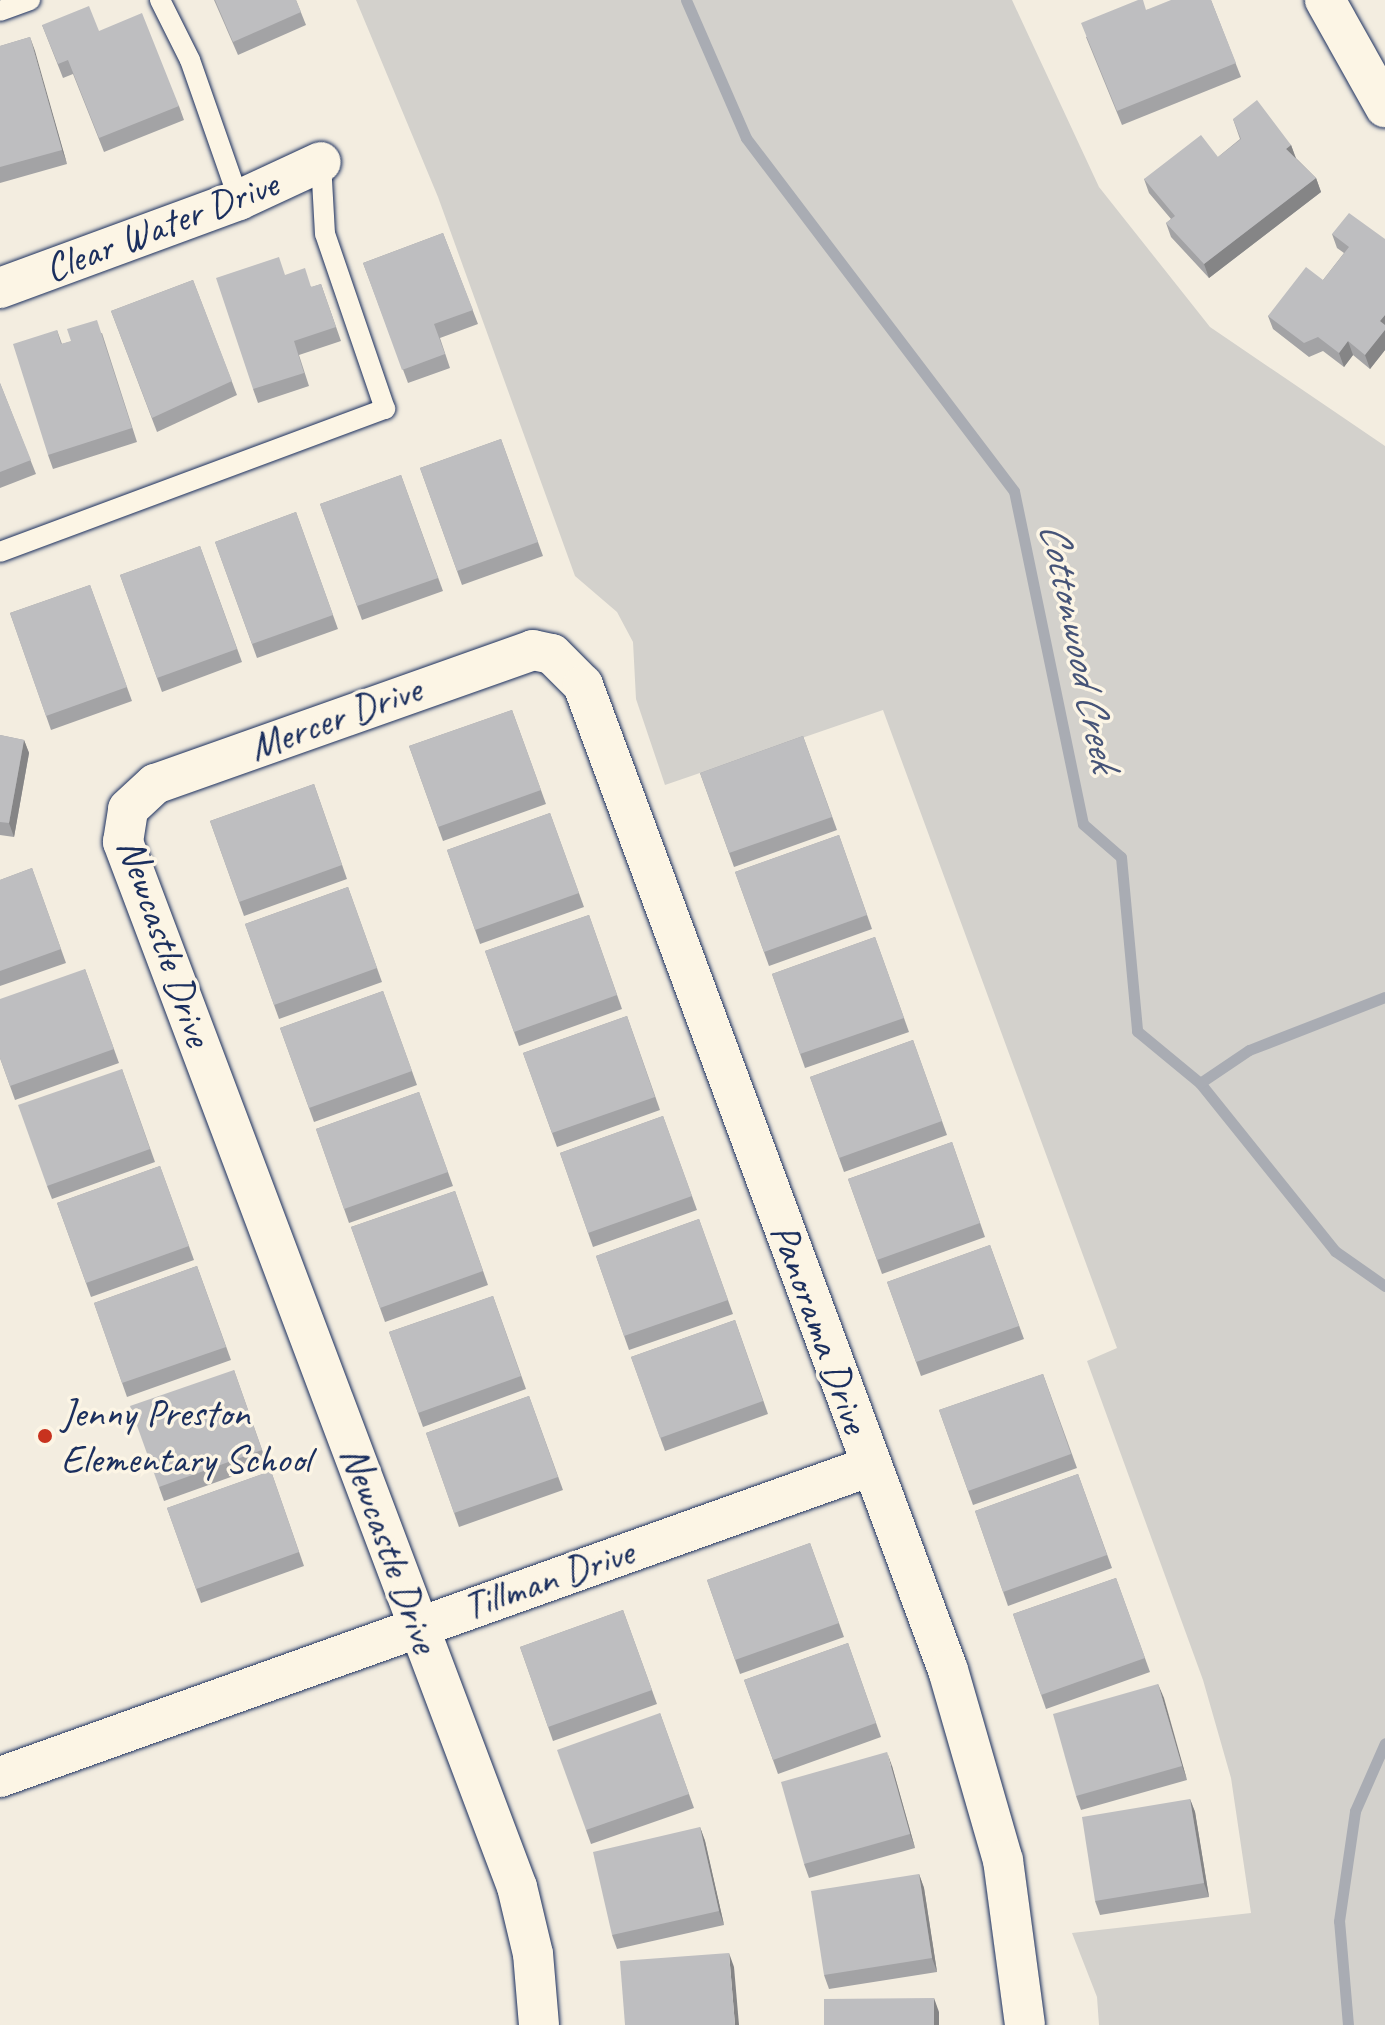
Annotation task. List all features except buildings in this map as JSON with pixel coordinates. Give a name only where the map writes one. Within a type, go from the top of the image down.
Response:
[{"type":"street","points":[[1325,0],[1385,107]]},
{"type":"street","name":"Clear Water Drive","points":[[0,288],[239,200],[321,162]]},
{"type":"street","name":"Mercer Drive","points":[[128,809],[155,784],[513,652],[552,654]]},
{"type":"street","name":"Panorama Drive","points":[[552,654],[583,685],[871,1466],[978,1766],[1003,1860],[1025,2025]]},
{"type":"street","name":"Newcastle Drive","points":[[128,809],[123,842],[517,1887],[533,1954],[539,2025]]},
{"type":"street","name":"Tillman Drive","points":[[0,1777],[418,1625],[871,1466]]},
{"type":"lane","points":[[0,11],[30,0]]},
{"type":"lane","points":[[160,0],[190,60],[239,200]]},
{"type":"lane","points":[[0,552],[385,409],[325,234],[321,162]]},
{"type":"shaded area","points":[[356,0],[1012,0],[1099,187],[1210,327],[1385,446],[1385,2025],[1099,2025],[1097,1997],[1072,1933],[1251,1913],[1231,1778],[1203,1680],[1087,1361],[1117,1348],[883,710],[665,785],[636,699],[633,642],[617,612],[575,576],[438,197]]},
{"type":"waterway","name":"Cottonwood Creek","points":[[686,0],[746,138],[1014,491],[1083,824],[1121,857],[1137,1031],[1200,1083],[1335,1251],[1385,1286]]},
{"type":"waterway","points":[[1200,1083],[1249,1050],[1385,997]]},
{"type":"waterway","name":"Cottonwood Creek","points":[[1348,2025],[1339,1921],[1355,1811],[1385,1743]]},
{"type":"place","name":"Jenny Preston Elementary School","points":[[45,1436]]}]
